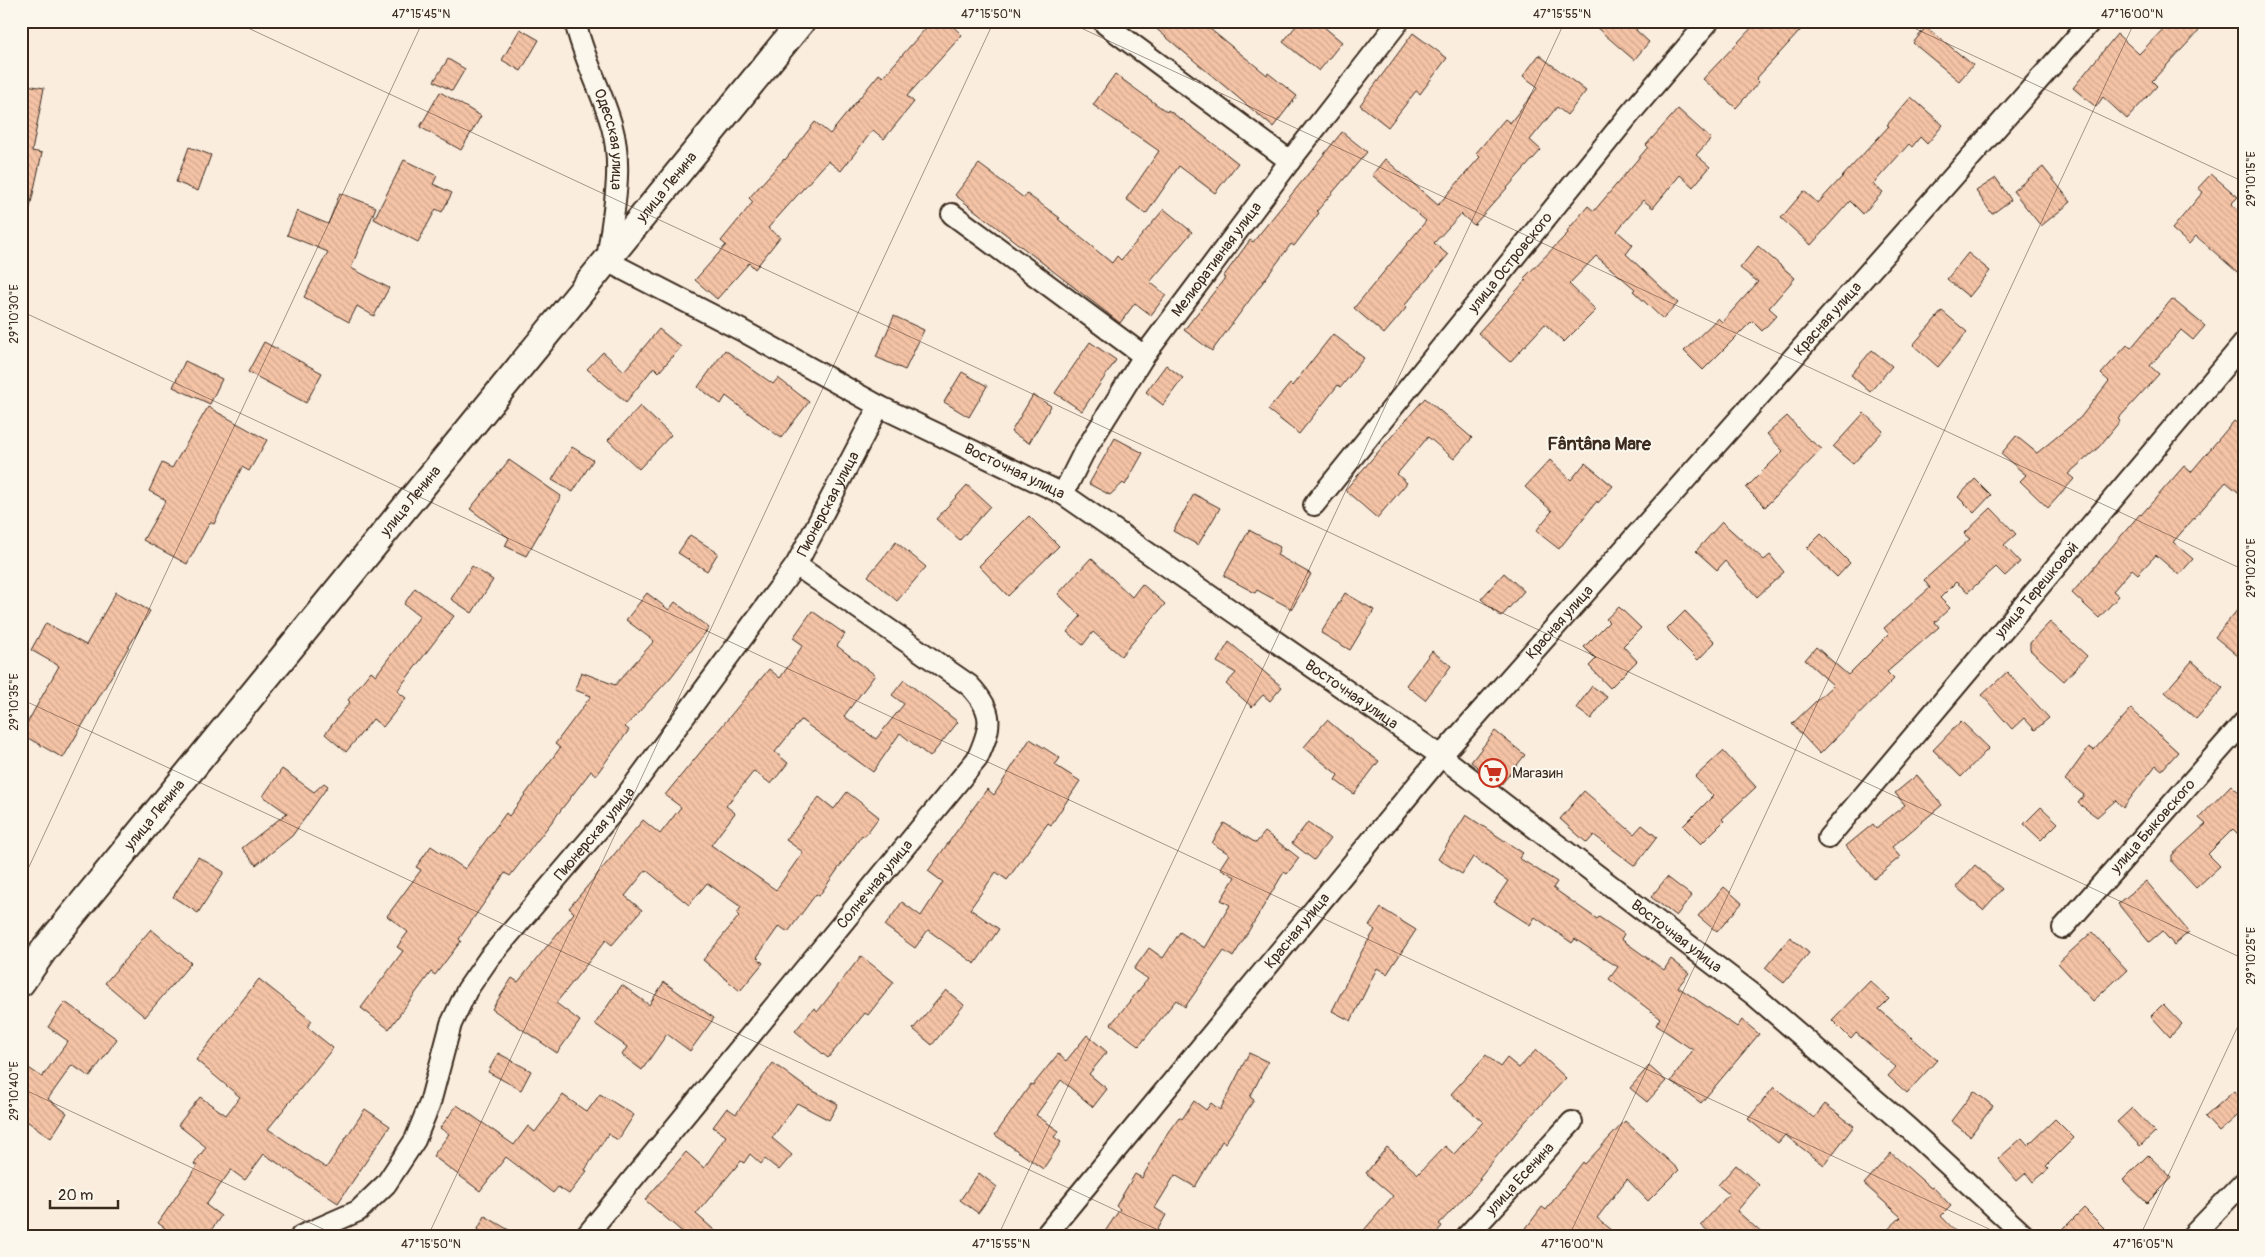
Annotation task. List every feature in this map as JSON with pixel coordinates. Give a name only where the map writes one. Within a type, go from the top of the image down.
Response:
[{"type":"street","name":"Одесская улица","points":[[575,21],[579,38],[612,127],[618,160],[607,261]]},
{"type":"street","name":"улица Ленина","points":[[21,983],[69,920],[802,21]]},
{"type":"street","name":"Мелиоративная улица","points":[[1063,494],[1083,454],[1144,356],[1290,162],[1400,21]]},
{"type":"street","name":"улица Островского","points":[[1314,505],[1629,115],[1709,21]]},
{"type":"street","name":"Красная улица","points":[[1045,1236],[1441,756],[2091,21]]},
{"type":"street","points":[[1105,24],[1290,162]]},
{"type":"street","points":[[952,214],[1144,356]]},
{"type":"street","name":"Восточная улица","points":[[607,261],[741,330],[879,406],[1063,494],[1441,756],[1754,995],[1906,1127],[2025,1236]]},
{"type":"street","name":"улица Терешковой","points":[[1828,838],[2244,342]]},
{"type":"street","name":"Пионерская улица","points":[[301,1236],[358,1211],[386,1184],[418,1130],[430,1103],[451,1024],[467,990],[489,958],[620,804],[796,565],[879,406]]},
{"type":"street","name":"Солнечная улица","points":[[586,1236],[977,759],[986,740],[989,720],[983,700],[968,685],[796,565]]},
{"type":"street","name":"улица Быковского","points":[[2063,928],[2244,722]]},
{"type":"street","name":"улица Есенина","points":[[1467,1236],[1572,1122]]},
{"type":"street","points":[[2192,1236],[2244,1182]]},
{"type":"building","points":[[932,21],[947,21],[962,35],[907,96],[914,102],[884,139],[873,130],[841,171],[828,161],[768,228],[780,237],[755,269],[749,263],[717,299],[695,280],[726,245],[721,241],[753,202],[749,198],[785,160],[815,122],[830,134],[879,74],[883,77]]},
{"type":"building","points":[[1147,21],[1200,21],[1267,75],[1268,73],[1297,96],[1273,127]]},
{"type":"building","points":[[1300,21],[1317,21],[1342,42],[1319,71],[1283,42]]},
{"type":"building","points":[[1589,21],[1643,21],[1636,30],[1649,42],[1634,60]]},
{"type":"building","points":[[1758,21],[1809,21],[1756,79],[1759,82],[1736,108],[1703,79]]},
{"type":"building","points":[[2171,21],[2189,21],[2199,31],[2152,81],[2157,86],[2127,119],[2103,97],[2096,107],[2073,88],[2117,34],[2139,54]]},
{"type":"building","points":[[1926,27],[1973,65],[1959,81],[1913,43]]},
{"type":"building","points":[[520,29],[539,40],[521,71],[502,60]]},
{"type":"building","points":[[1413,33],[1447,58],[1420,94],[1416,91],[1388,127],[1360,105]]},
{"type":"building","points":[[1539,55],[1586,91],[1567,115],[1557,107],[1530,140],[1541,150],[1474,225],[1461,214],[1434,243],[1448,255],[1405,305],[1407,307],[1384,334],[1354,308],[1426,221],[1372,175],[1385,159],[1438,205],[1480,157],[1476,153],[1505,119],[1510,123],[1538,87],[1523,76]]},
{"type":"building","points":[[448,59],[465,69],[452,91],[434,81]]},
{"type":"building","points":[[1115,74],[1167,112],[1168,110],[1192,127],[1238,163],[1215,193],[1179,166],[1146,214],[1126,199],[1159,151],[1093,105]]},
{"type":"building","points":[[21,84],[44,88],[32,151],[42,153],[29,212],[21,211]]},
{"type":"building","points":[[440,92],[481,116],[461,150],[420,127]]},
{"type":"building","points":[[1911,97],[1943,125],[1927,144],[1920,137],[1912,147],[1909,144],[1873,184],[1883,192],[1863,214],[1850,201],[1811,245],[1781,218],[1804,191],[1818,203],[1889,126],[1887,125]]},
{"type":"building","points":[[1678,109],[1711,139],[1696,155],[1710,167],[1693,187],[1680,175],[1653,208],[1643,200],[1617,231],[1633,245],[1626,254],[1678,303],[1663,319],[1633,291],[1635,289],[1596,256],[1569,284],[1596,310],[1564,342],[1545,324],[1510,362],[1478,333],[1526,280],[1524,278],[1568,233],[1567,231],[1588,206],[1594,211],[1648,147],[1646,145]]},
{"type":"building","points":[[1342,132],[1367,152],[1317,211],[1319,213],[1294,246],[1291,244],[1212,351],[1184,330],[1225,278],[1223,277],[1250,240],[1253,242]]},
{"type":"building","points":[[189,147],[211,155],[198,191],[176,182]]},
{"type":"building","points":[[404,160],[437,176],[433,184],[452,193],[442,212],[436,209],[418,242],[374,219]]},
{"type":"building","points":[[979,164],[1024,198],[1027,194],[1060,218],[1058,219],[1112,263],[1117,256],[1121,260],[1164,209],[1192,232],[1150,282],[1166,295],[1151,315],[1135,303],[1120,323],[955,195]]},
{"type":"building","points":[[2043,167],[2071,202],[2041,226],[2013,191]]},
{"type":"building","points":[[2211,174],[2238,197],[2231,204],[2244,215],[2244,278],[2196,236],[2189,244],[2172,229],[2203,192],[2198,188]]},
{"type":"building","points":[[1996,178],[2011,200],[1992,214],[1976,191]]},
{"type":"building","points":[[340,193],[376,207],[351,268],[389,288],[374,316],[357,306],[349,322],[304,297],[328,252],[287,235],[297,211],[328,224]]},
{"type":"building","points":[[1758,246],[1795,278],[1769,308],[1777,315],[1762,331],[1752,321],[1703,370],[1684,351],[1718,318],[1722,322],[1758,282],[1740,268]]},
{"type":"building","points":[[1968,253],[1990,271],[1969,297],[1947,279]]},
{"type":"building","points":[[2172,299],[2205,326],[2193,340],[2181,330],[2150,366],[2159,374],[2118,419],[2120,421],[2099,447],[2068,474],[2074,479],[2048,508],[2020,481],[2026,475],[2001,454],[2016,436],[2037,453],[2080,418],[2109,381],[2101,374],[2127,345],[2131,348]]},
{"type":"building","points":[[1942,311],[1967,332],[1938,367],[1913,345]]},
{"type":"building","points":[[894,316],[924,330],[905,370],[876,357]]},
{"type":"building","points":[[659,329],[681,347],[659,372],[654,367],[626,402],[587,369],[603,352],[624,371]]},
{"type":"building","points":[[1333,334],[1364,358],[1341,387],[1338,385],[1299,434],[1268,410],[1290,384],[1292,386]]},
{"type":"building","points":[[264,342],[322,373],[306,403],[248,372]]},
{"type":"building","points":[[1090,342],[1116,360],[1082,411],[1055,393]]},
{"type":"building","points":[[725,350],[773,384],[778,378],[809,402],[781,438],[726,396],[721,404],[698,387]]},
{"type":"building","points":[[1872,350],[1892,366],[1870,392],[1851,375]]},
{"type":"building","points":[[185,361],[222,379],[210,404],[173,387]]},
{"type":"building","points":[[1166,365],[1183,378],[1163,405],[1146,392]]},
{"type":"building","points":[[962,372],[987,386],[969,417],[944,402]]},
{"type":"building","points":[[1033,395],[1051,406],[1029,443],[1011,432]]},
{"type":"building","points":[[1425,398],[1472,438],[1454,459],[1428,437],[1397,474],[1407,483],[1377,518],[1345,490]]},
{"type":"building","points":[[640,406],[671,435],[639,469],[608,440]]},
{"type":"building","points":[[208,407],[267,440],[249,471],[242,467],[214,524],[210,522],[187,564],[143,540],[166,500],[149,491],[162,463],[172,468]]},
{"type":"building","points":[[1864,413],[1883,431],[1853,464],[1833,447]]},
{"type":"building","points":[[1787,416],[1807,438],[1822,449],[1765,507],[1746,488],[1783,451],[1767,434]]},
{"type":"building","points":[[2234,421],[2244,429],[2244,497],[2226,482],[2173,542],[2193,559],[2179,575],[2156,555],[2138,574],[2132,569],[2113,591],[2119,596],[2099,618],[2072,593],[2184,466],[2191,472]]},
{"type":"building","points":[[1115,438],[1143,453],[1125,485],[1123,483],[1110,495],[1089,484]]},
{"type":"building","points":[[572,447],[593,460],[573,492],[552,480]]},
{"type":"building","points":[[509,460],[561,496],[526,556],[505,546],[509,538],[470,509]]},
{"type":"building","points":[[1550,460],[1571,480],[1585,463],[1613,486],[1598,503],[1597,501],[1559,549],[1536,531],[1552,511],[1525,487]]},
{"type":"building","points":[[1975,479],[1991,495],[1974,513],[1958,497]]},
{"type":"building","points":[[967,485],[990,506],[960,540],[936,519]]},
{"type":"building","points":[[1194,494],[1220,508],[1198,545],[1173,531]]},
{"type":"building","points":[[1991,508],[2016,534],[2004,545],[2020,562],[2005,576],[1996,567],[1968,592],[1956,582],[1940,598],[1950,608],[1935,622],[1939,627],[1887,672],[1894,679],[1820,754],[1792,724],[1833,685],[1805,660],[1816,647],[1848,675],[1889,634],[1884,628],[1930,588],[1924,580],[1970,539],[1964,534]]},
{"type":"building","points":[[1029,516],[1059,546],[1008,596],[979,566]]},
{"type":"building","points":[[1722,522],[1764,560],[1770,555],[1784,572],[1757,597],[1725,561],[1717,570],[1696,551]]},
{"type":"building","points":[[1249,530],[1280,547],[1277,555],[1311,574],[1292,609],[1257,590],[1255,593],[1224,576]]},
{"type":"building","points":[[1821,534],[1850,563],[1837,577],[1807,548]]},
{"type":"building","points":[[690,535],[718,553],[707,571],[678,553]]},
{"type":"building","points":[[896,542],[926,567],[897,601],[868,576]]},
{"type":"building","points":[[1091,558],[1132,597],[1142,584],[1165,604],[1121,656],[1093,632],[1083,645],[1067,632],[1081,616],[1058,594]]},
{"type":"building","points":[[472,566],[493,580],[472,613],[451,599]]},
{"type":"building","points":[[1504,573],[1524,591],[1501,617],[1481,599]]},
{"type":"building","points":[[415,588],[454,616],[397,691],[406,698],[383,727],[373,719],[346,752],[325,734],[371,671],[376,675],[420,616],[404,604]]},
{"type":"building","points":[[116,592],[150,611],[63,758],[21,734],[59,666],[31,650],[46,623],[86,645]]},
{"type":"building","points":[[647,593],[669,610],[675,602],[709,628],[671,677],[625,727],[629,730],[596,775],[591,771],[510,876],[505,873],[459,939],[461,941],[435,975],[431,972],[389,1029],[361,1008],[403,951],[397,947],[408,932],[387,916],[421,870],[416,867],[431,846],[465,869],[506,813],[509,816],[560,748],[555,744],[591,696],[575,690],[581,672],[615,685],[654,641],[626,620]]},
{"type":"building","points":[[1345,593],[1374,610],[1350,650],[1321,633]]},
{"type":"building","points":[[2244,602],[2244,661],[2215,637]]},
{"type":"building","points":[[1619,607],[1641,628],[1623,646],[1637,661],[1610,688],[1589,666],[1596,659],[1584,647],[1609,622],[1606,619]]},
{"type":"building","points":[[812,611],[845,634],[837,646],[875,675],[844,716],[876,739],[904,704],[892,695],[904,680],[958,722],[930,757],[900,733],[873,772],[801,720],[775,752],[788,763],[771,784],[754,771],[726,806],[735,813],[711,845],[776,890],[803,852],[786,840],[819,797],[834,809],[847,792],[879,817],[864,837],[862,835],[819,896],[816,894],[788,932],[779,926],[757,957],[763,963],[740,991],[703,960],[739,916],[737,914],[741,907],[707,883],[689,905],[646,870],[625,896],[642,910],[612,945],[606,940],[556,1003],[580,1021],[557,1053],[492,1009],[512,978],[518,982],[574,913],[569,908],[643,820],[660,834],[681,807],[665,795],[769,669],[780,678],[803,645],[793,638]]},
{"type":"building","points":[[1685,611],[1715,642],[1698,660],[1667,629]]},
{"type":"building","points":[[2050,622],[2087,656],[2064,681],[2030,650],[2030,643]]},
{"type":"building","points":[[1229,642],[1282,687],[1270,701],[1263,695],[1252,707],[1226,684],[1236,673],[1217,662]]},
{"type":"building","points":[[1432,651],[1451,666],[1425,700],[1406,685]]},
{"type":"building","points":[[2192,661],[2223,688],[2196,719],[2165,692]]},
{"type":"building","points":[[2007,672],[2049,718],[2035,730],[2024,718],[2012,729],[1982,695]]},
{"type":"building","points":[[1592,686],[1607,697],[1591,719],[1576,708]]},
{"type":"building","points":[[2131,709],[2178,752],[2162,770],[2156,765],[2123,808],[2116,800],[2097,817],[2078,803],[2084,795],[2065,780],[2089,747],[2094,750]]},
{"type":"building","points":[[1327,720],[1379,761],[1354,794],[1335,780],[1338,775],[1304,747]]},
{"type":"building","points":[[1961,721],[1989,748],[1961,777],[1933,750]]},
{"type":"building","points":[[1495,731],[1525,755],[1500,786],[1471,762]]},
{"type":"building","points":[[1030,739],[1060,758],[1055,765],[1080,781],[1051,825],[1048,823],[1007,880],[996,872],[970,909],[999,929],[975,964],[928,930],[915,948],[885,926],[902,902],[921,916],[943,882],[928,871],[987,789],[994,795]]},
{"type":"building","points":[[1723,751],[1756,787],[1722,819],[1724,821],[1701,844],[1683,826],[1713,796],[1695,777]]},
{"type":"building","points":[[282,769],[314,792],[324,783],[328,786],[292,836],[256,865],[242,848],[287,813],[263,796]]},
{"type":"building","points":[[1917,775],[1942,805],[1892,847],[1900,857],[1874,879],[1846,846],[1873,824],[1876,828],[1905,805],[1895,793]]},
{"type":"building","points":[[2231,785],[2244,797],[2244,840],[2233,829],[2208,854],[2220,866],[2196,888],[2172,862],[2172,855],[2206,824],[2199,818]]},
{"type":"building","points":[[1584,791],[1634,834],[1642,825],[1657,837],[1635,866],[1594,835],[1587,843],[1560,819]]},
{"type":"building","points":[[2041,807],[2058,823],[2041,840],[2024,824]]},
{"type":"building","points":[[1466,815],[1523,853],[1519,858],[1557,882],[1553,888],[1597,919],[1599,917],[1624,934],[1621,939],[1664,970],[1671,959],[1689,973],[1678,987],[1737,1027],[1742,1020],[1759,1034],[1701,1103],[1671,1081],[1693,1050],[1656,1025],[1660,1018],[1609,979],[1618,967],[1575,939],[1572,943],[1535,917],[1530,925],[1494,902],[1508,881],[1473,857],[1462,874],[1438,859]]},
{"type":"building","points":[[1308,822],[1330,839],[1314,860],[1292,843]]},
{"type":"building","points":[[1224,823],[1256,843],[1265,832],[1299,858],[1287,874],[1284,872],[1233,957],[1224,951],[1185,1007],[1176,1000],[1139,1046],[1111,1024],[1148,979],[1134,969],[1149,948],[1163,958],[1180,932],[1205,948],[1230,905],[1221,900],[1235,877],[1220,868],[1229,854],[1212,843]]},
{"type":"building","points":[[198,857],[224,872],[198,913],[173,897]]},
{"type":"building","points":[[1975,865],[2002,889],[1983,910],[1956,887]]},
{"type":"building","points":[[1667,877],[1692,896],[1676,916],[1651,897]]},
{"type":"building","points":[[2146,881],[2189,932],[2174,945],[2162,931],[2149,942],[2118,904]]},
{"type":"building","points":[[1724,887],[1742,903],[1717,932],[1698,916]]},
{"type":"building","points":[[1381,908],[1416,930],[1387,974],[1377,968],[1351,1021],[1332,1011],[1363,949],[1375,930],[1369,926]]},
{"type":"building","points":[[151,929],[191,963],[145,1017],[105,983]]},
{"type":"building","points":[[2092,932],[2127,970],[2093,1001],[2058,963]]},
{"type":"building","points":[[1790,937],[1809,953],[1784,983],[1765,968]]},
{"type":"building","points":[[861,956],[894,982],[868,1015],[865,1013],[828,1058],[795,1031],[814,1008],[818,1011]]},
{"type":"building","points":[[259,979],[312,1021],[307,1027],[333,1048],[268,1129],[326,1168],[365,1109],[390,1126],[338,1203],[264,1154],[245,1180],[231,1170],[206,1205],[221,1216],[207,1236],[176,1236],[158,1223],[197,1166],[194,1164],[206,1147],[178,1125],[200,1097],[226,1115],[240,1097],[196,1060]]},
{"type":"building","points":[[1870,981],[1889,999],[1879,1009],[1937,1060],[1907,1093],[1888,1076],[1896,1067],[1856,1033],[1851,1039],[1832,1020]]},
{"type":"building","points":[[664,982],[714,1018],[690,1051],[667,1034],[642,1070],[622,1055],[627,1047],[595,1024],[622,985],[649,1005]]},
{"type":"building","points":[[946,990],[964,1005],[932,1045],[913,1029]]},
{"type":"building","points":[[65,1002],[117,1039],[90,1077],[72,1065],[48,1099],[67,1113],[51,1138],[21,1117],[21,1063],[42,1077],[68,1041],[48,1027]]},
{"type":"building","points":[[2163,1004],[2182,1024],[2170,1037],[2151,1016]]},
{"type":"building","points":[[1087,1035],[1107,1052],[1089,1074],[1107,1089],[1093,1107],[1061,1080],[1036,1115],[1059,1131],[1054,1137],[1061,1142],[1043,1169],[995,1135],[1031,1084],[1033,1085],[1058,1054],[1066,1061]]},
{"type":"building","points":[[1536,1050],[1566,1078],[1524,1123],[1479,1178],[1481,1179],[1439,1224],[1442,1226],[1434,1236],[1359,1236],[1393,1196],[1366,1173],[1387,1147],[1418,1174],[1445,1146],[1454,1154],[1483,1122],[1451,1094],[1486,1055],[1500,1067],[1507,1058],[1519,1068]]},
{"type":"building","points":[[498,1053],[531,1071],[521,1090],[488,1072]]},
{"type":"building","points":[[1249,1053],[1268,1062],[1250,1097],[1254,1100],[1225,1143],[1222,1141],[1195,1187],[1175,1175],[1155,1208],[1166,1215],[1154,1236],[1102,1236],[1120,1209],[1116,1206],[1135,1174],[1142,1178],[1168,1132],[1179,1117],[1182,1119],[1194,1101],[1206,1110],[1211,1103],[1220,1110]]},
{"type":"building","points":[[773,1063],[804,1086],[838,1104],[829,1120],[797,1103],[772,1138],[792,1155],[779,1170],[765,1159],[761,1164],[750,1154],[744,1163],[741,1161],[696,1214],[721,1236],[687,1236],[645,1200],[686,1152],[704,1168],[726,1136],[713,1127],[727,1108],[736,1114]]},
{"type":"building","points":[[1649,1066],[1666,1081],[1647,1102],[1630,1088]]},
{"type":"building","points":[[1774,1087],[1814,1118],[1825,1104],[1854,1126],[1824,1165],[1785,1135],[1778,1143],[1748,1119]]},
{"type":"building","points":[[1974,1091],[1993,1106],[1970,1136],[1951,1121]]},
{"type":"building","points":[[2234,1091],[2244,1102],[2244,1110],[2219,1132],[2205,1117]]},
{"type":"building","points":[[600,1094],[634,1115],[618,1140],[608,1134],[585,1170],[587,1171],[569,1194],[558,1187],[553,1193],[506,1157],[480,1191],[433,1156],[449,1134],[440,1128],[457,1105],[514,1145],[528,1126],[535,1132],[563,1095],[587,1112]]},
{"type":"building","points":[[2132,1108],[2155,1132],[2140,1146],[2117,1122]]},
{"type":"building","points":[[2055,1119],[2074,1138],[2046,1166],[2049,1169],[2033,1182],[2026,1173],[2017,1181],[1998,1159],[2022,1138],[2028,1145]]},
{"type":"building","points":[[1625,1121],[1679,1170],[1648,1201],[1627,1179],[1597,1218],[1619,1236],[1520,1236],[1542,1207],[1546,1210],[1583,1162],[1585,1164]]},
{"type":"building","points":[[1891,1153],[1931,1188],[1933,1187],[1951,1206],[1941,1216],[1960,1236],[1881,1236],[1901,1217],[1864,1184]]},
{"type":"building","points":[[2148,1155],[2172,1178],[2147,1203],[2123,1180]]},
{"type":"building","points":[[1736,1165],[1759,1185],[1737,1211],[1765,1236],[1714,1236],[1701,1225],[1729,1194],[1718,1185]]},
{"type":"building","points":[[979,1173],[997,1187],[978,1213],[960,1200]]},
{"type":"building","points":[[2084,1208],[2112,1236],[2056,1236]]},
{"type":"building","points":[[485,1216],[519,1236],[474,1236]]},
{"type":"place","name":"Магазин","points":[[1493,773]]},
{"type":"district","name":"Fântâna Mare","points":[[1599,444]]}]
